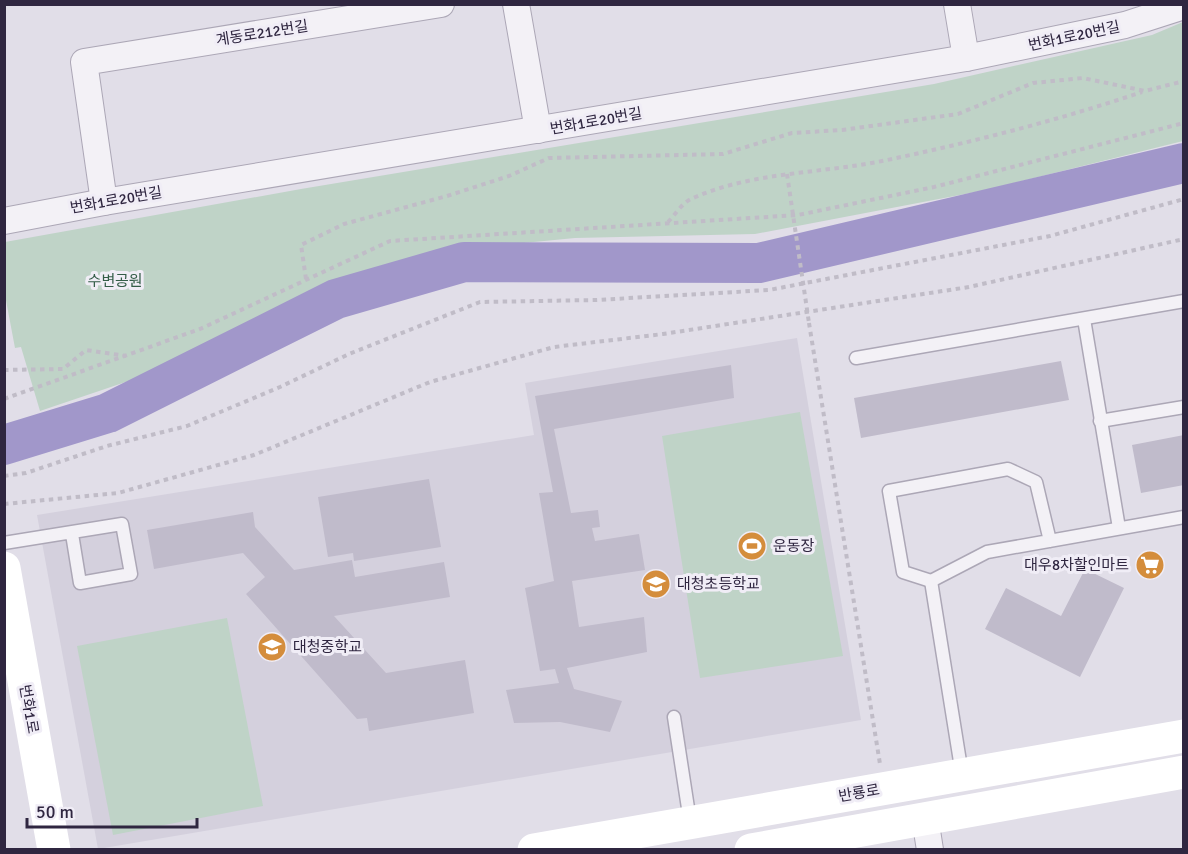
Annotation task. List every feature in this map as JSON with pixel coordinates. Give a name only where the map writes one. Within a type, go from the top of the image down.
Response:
[{"type":"street","name":"계동로212번길","points":[[104,202],[84,62],[441,4]]},
{"type":"street","points":[[516,4],[538,130]]},
{"type":"street","points":[[957,4],[966,58]]},
{"type":"street","name":"번화1로20번길","points":[[4,221],[104,202],[966,58],[1125,25],[1184,6]]},
{"type":"street","name":"번화1로","points":[[4,568],[54,849]]},
{"type":"street","name":"반룡로","points":[[534,849],[1184,736]]},
{"type":"street","points":[[751,849],[927,834],[1184,772]]},
{"type":"lane","points":[[856,358],[1184,301]]},
{"type":"lane","points":[[1084,319],[1119,528]]},
{"type":"lane","points":[[1100,421],[1184,407]]},
{"type":"lane","points":[[1050,541],[1036,482],[1008,469],[889,491],[903,572],[931,581],[987,552],[1050,541],[1119,528],[1184,517]]},
{"type":"lane","points":[[4,543],[72,534],[122,524],[131,574],[80,583],[72,534]]},
{"type":"lane","points":[[931,581],[962,774]]},
{"type":"lane","points":[[674,717],[690,822]]},
{"type":"path","points":[[306,279],[301,245],[344,224],[447,196],[509,176],[549,158],[723,154],[792,133],[842,130],[958,114],[1033,83],[1083,78],[1145,91]]},
{"type":"path","points":[[668,222],[689,200],[749,182],[787,174],[885,161],[951,146],[1184,81]]},
{"type":"path","points":[[4,399],[200,329],[390,241],[798,215],[934,187],[1184,123]]},
{"type":"path","points":[[787,174],[808,323],[880,765]]},
{"type":"path","points":[[4,476],[26,473],[107,446],[187,426],[280,387],[349,354],[480,302],[596,300],[769,290],[1050,236],[1184,199]]},
{"type":"path","points":[[4,504],[118,493],[254,455],[430,382],[554,347],[663,334],[969,287],[1184,239]]},
{"type":"path","points":[[4,370],[63,369],[86,350],[128,356]]},
{"type":"shaded area","points":[[797,338],[861,720],[98,849],[37,515],[534,435],[525,383]]},
{"type":"green space","name":"수변공원","points":[[1183,22],[1183,141],[986,190],[755,234],[575,238],[442,251],[356,282],[164,369],[40,411],[21,347],[15,348],[5,295],[5,242],[301,189],[934,84],[1152,35]]},
{"type":"green space","name":"운동장","points":[[800,412],[843,656],[700,678],[662,436]]},
{"type":"green space","points":[[227,618],[263,806],[113,835],[77,646]]},
{"type":"building","points":[[1061,361],[1069,400],[861,438],[854,398]]},
{"type":"building","name":"대청초등학교","points":[[731,365],[734,398],[554,429],[571,513],[598,510],[600,527],[592,528],[595,541],[639,534],[645,570],[572,581],[579,627],[644,617],[647,652],[567,668],[574,689],[622,701],[610,732],[560,722],[514,723],[506,690],[559,683],[555,669],[540,671],[525,588],[554,581],[539,493],[553,492],[535,396]]},
{"type":"building","points":[[1184,435],[1184,485],[1141,493],[1132,445]]},
{"type":"building","points":[[429,479],[441,547],[354,561],[353,553],[328,557],[318,497]]},
{"type":"building","points":[[253,512],[255,527],[294,570],[352,560],[355,577],[444,562],[450,597],[334,616],[386,673],[465,660],[474,713],[369,731],[367,718],[357,719],[246,594],[265,577],[243,553],[154,569],[147,530]]},
{"type":"building","points":[[1085,569],[1124,588],[1080,677],[985,629],[1006,588],[1061,616]]},
{"type":"waterway","points":[[4,445],[108,413],[336,299],[464,262],[759,263],[1184,163]]},
{"type":"place","name":"운동장","points":[[752,546]]},
{"type":"place","name":"대우8차할인마트","points":[[1150,565]]},
{"type":"place","name":"대청초등학교","points":[[656,584]]},
{"type":"place","name":"대청중학교","points":[[272,647]]}]
